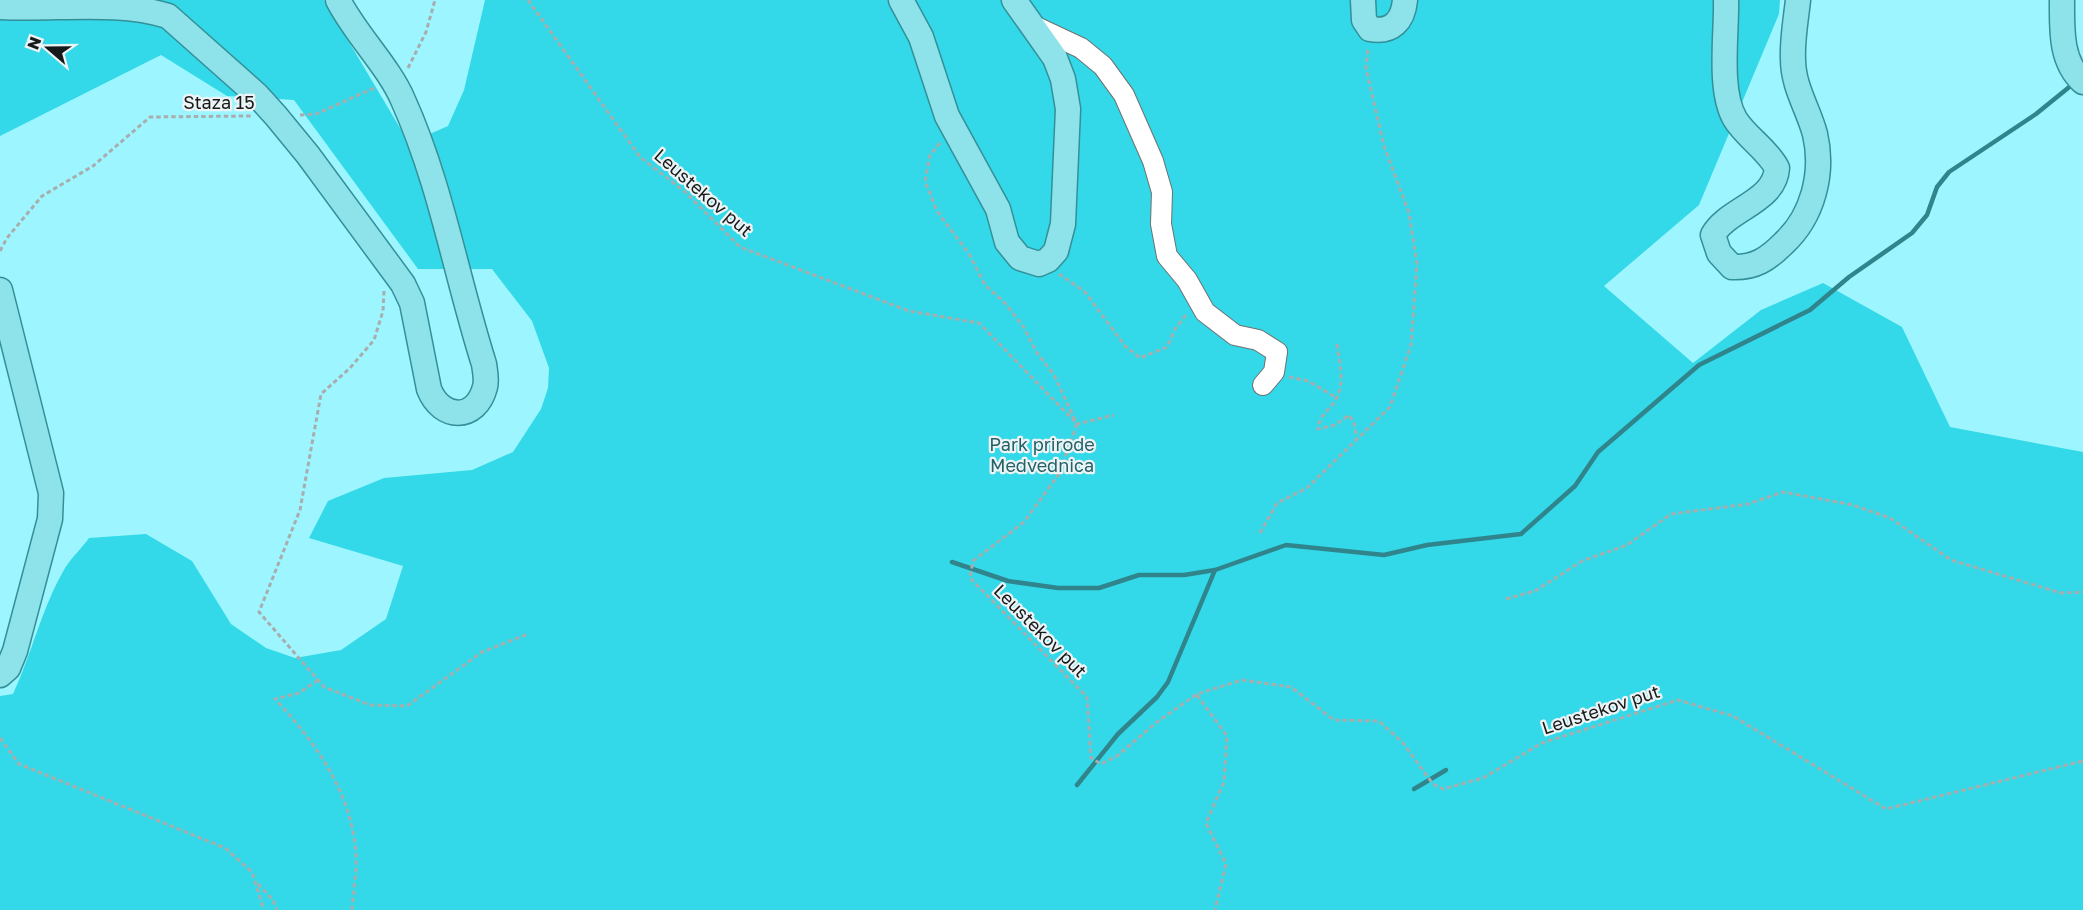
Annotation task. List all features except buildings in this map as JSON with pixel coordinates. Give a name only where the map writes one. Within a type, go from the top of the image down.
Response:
[{"type":"main road","points":[[0,7],[37,7],[114,0],[132,1],[156,8],[168,16],[257,94],[276,116],[386,260],[412,303],[429,389],[434,402],[444,409],[461,412],[469,410],[481,398],[486,384],[484,364],[423,148],[402,97],[351,24],[338,0]]},
{"type":"main road","points":[[901,0],[921,37],[935,85],[956,132],[998,209],[1007,242],[1012,251],[1026,261],[1043,262],[1056,251],[1063,224],[1068,109],[1063,79],[1055,58],[1014,0]]},
{"type":"main road","points":[[1363,0],[1364,20],[1370,29],[1382,31],[1398,23],[1404,12],[1405,0]]},
{"type":"main road","points":[[1726,0],[1726,79],[1729,107],[1735,119],[1777,168],[1772,186],[1718,225],[1713,236],[1719,253],[1732,267],[1748,267],[1774,254],[1793,235],[1815,192],[1818,161],[1814,133],[1797,91],[1792,60],[1798,0]]},
{"type":"main road","points":[[2062,0],[2062,37],[2069,64],[2080,79]]},
{"type":"main road","points":[[0,290],[51,493],[50,519],[15,651],[8,668],[0,675]]},
{"type":"lane","points":[[1032,25],[1081,48],[1103,66],[1124,95],[1152,161],[1162,192],[1161,224],[1167,256],[1187,280],[1200,303],[1215,322],[1235,336],[1258,340],[1277,352],[1268,378]]},
{"type":"path","name":"Staza 15","points":[[0,251],[42,196],[93,166],[150,117],[316,114],[391,80],[408,68],[426,32],[435,0]]},
{"type":"path","name":"Leustekov put","points":[[528,0],[640,157],[684,191],[740,247],[909,311],[979,323],[1077,424],[1059,474],[1024,522],[973,561],[969,578],[1087,697],[1091,758],[1101,764],[1117,756],[1157,722],[1197,694],[1242,680],[1292,687],[1334,720],[1379,721],[1403,743],[1433,784],[1443,789],[1483,778],[1542,742],[1677,700],[1733,716],[1886,810],[2083,761]]},
{"type":"path","points":[[1260,533],[1277,503],[1307,488],[1390,408],[1411,345],[1417,264],[1409,213],[1384,146],[1366,68],[1370,29]]},
{"type":"path","points":[[956,132],[944,137],[930,155],[925,181],[937,211],[969,255],[985,285],[1004,302],[1023,326],[1037,353],[1054,375],[1077,424],[1114,415]]},
{"type":"path","points":[[386,260],[383,311],[374,340],[350,368],[321,394],[300,510],[259,612],[324,687],[370,705],[406,706],[482,652],[528,634]]},
{"type":"path","points":[[1043,262],[1085,292],[1125,346],[1140,358],[1167,347],[1175,329],[1200,303]]},
{"type":"path","points":[[1337,344],[1342,380],[1337,398],[1319,419],[1318,429],[1335,425],[1349,415],[1354,423],[1357,441]]},
{"type":"path","points":[[1268,378],[1308,381],[1337,398]]},
{"type":"path","points":[[1506,599],[1535,591],[1582,561],[1627,545],[1671,514],[1748,504],[1783,492],[1853,505],[1890,518],[1951,560],[2061,593],[2083,592]]},
{"type":"path","points":[[318,680],[299,693],[275,699],[297,722],[324,757],[346,806],[356,855],[352,910]]},
{"type":"path","points":[[1197,694],[1227,736],[1224,782],[1206,823],[1226,864],[1215,910]]},
{"type":"path","points":[[0,738],[20,764],[225,848],[252,872],[264,910]]},
{"type":"path","points":[[256,883],[273,900],[277,910]]},
{"type":"green space","name":"Park prirode Medvednica","points":[[0,0],[2083,0],[2083,910],[0,910]]},
{"type":"green space","name":"Park prirode Medvednica","points":[[0,0],[324,0],[409,143],[448,126],[464,90],[485,0],[1780,0],[1779,14],[1699,205],[1604,286],[1693,363],[1761,310],[1823,283],[1902,327],[1950,427],[2083,452],[2083,910],[0,910],[0,696],[13,694],[57,583],[68,564],[89,538],[146,534],[192,561],[231,624],[266,648],[295,658],[341,650],[386,619],[403,566],[309,538],[328,501],[384,478],[472,470],[513,452],[541,409],[548,388],[549,368],[532,321],[492,269],[418,269],[294,100],[227,96],[161,55],[0,136]]},
{"type":"waterway","points":[[952,562],[1008,581],[1058,588],[1099,588],[1139,575],[1184,575],[1215,570],[1286,545],[1384,555],[1427,545],[1521,534],[1575,486],[1598,452],[1699,365],[1810,310],[1849,277],[1912,233],[1927,215],[1937,187],[1949,172],[2036,114],[2073,84]]},
{"type":"waterway","points":[[1077,785],[1118,734],[1157,697],[1168,682],[1215,570]]},
{"type":"waterway","points":[[1414,789],[1446,770]]}]
